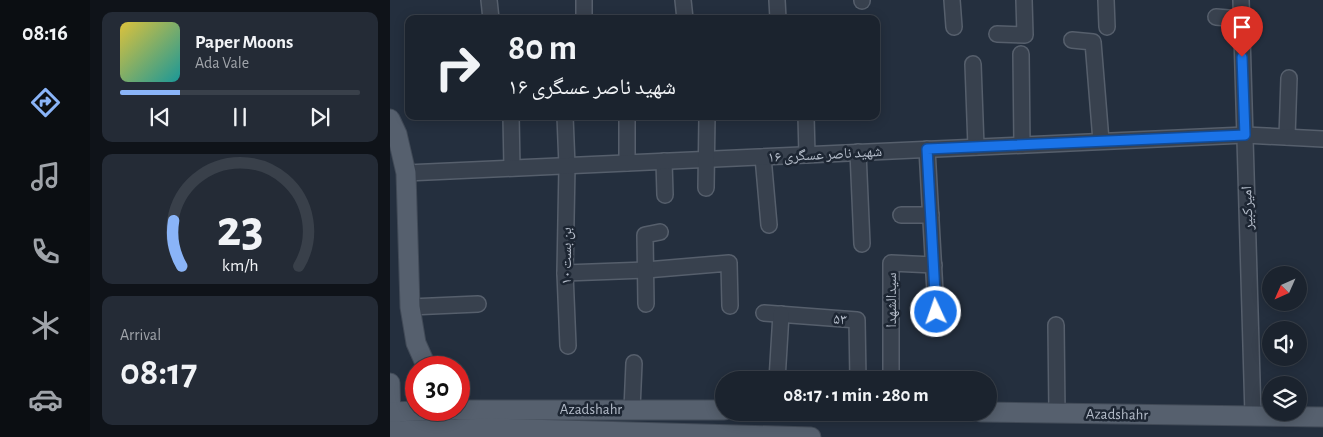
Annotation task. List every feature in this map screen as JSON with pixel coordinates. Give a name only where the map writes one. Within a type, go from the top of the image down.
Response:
[{"type":"main road","points":[[390,119],[397,134],[406,173],[410,306],[416,342],[422,356]]},
{"type":"main road","points":[[390,383],[391,433]]},
{"type":"main road","points":[[470,401],[486,409]]},
{"type":"main road","name":"Azadshahr","points":[[470,410],[715,410]]},
{"type":"main road","points":[[390,412],[405,412]]},
{"type":"main road","name":"Azadshahr","points":[[997,412],[1323,417]]},
{"type":"main road","points":[[473,437],[492,428]]},
{"type":"main road","name":"Azadshahr","points":[[391,433],[492,428],[633,434],[811,437]]},
{"type":"street","points":[[489,0],[491,15]]},
{"type":"street","points":[[584,0],[584,15]]},
{"type":"street","points":[[684,0],[685,15]]},
{"type":"street","points":[[777,0],[778,15]]},
{"type":"street","points":[[952,0],[954,27]]},
{"type":"street","points":[[997,34],[1025,35],[1024,0]]},
{"type":"street","points":[[1106,0],[1107,27]]},
{"type":"street","name":"امیرکبیر","points":[[1241,0],[1253,415]]},
{"type":"street","points":[[1216,17],[1241,19]]},
{"type":"street","points":[[1072,40],[1093,42],[1101,141]]},
{"type":"street","points":[[1021,54],[1022,145]]},
{"type":"street","points":[[973,64],[976,147]]},
{"type":"street","points":[[1287,137],[1289,78]]},
{"type":"street","points":[[511,120],[512,168]]},
{"type":"street","name":"بن بست ۱۰","points":[[565,120],[568,346]]},
{"type":"street","points":[[627,120],[627,163]]},
{"type":"street","points":[[706,188],[707,120]]},
{"type":"street","points":[[806,120],[807,155]]},
{"type":"street","name":"۱۶ شهید ناصر عسگری","points":[[406,173],[1245,135],[1323,139]]},
{"type":"street","points":[[927,149],[937,328]]},
{"type":"street","points":[[858,152],[862,244]]},
{"type":"street","points":[[763,157],[769,225]]},
{"type":"street","points":[[664,161],[665,195]]},
{"type":"street","points":[[901,215],[931,215]]},
{"type":"street","points":[[646,304],[645,235],[660,232]]},
{"type":"street","points":[[566,273],[646,270],[729,263],[730,306]]},
{"type":"street","name":"سیدالشهدا","points":[[891,371],[892,263],[934,265]]},
{"type":"street","points":[[410,306],[478,304]]},
{"type":"street","name":"۵۳","points":[[764,313],[857,320],[858,371]]},
{"type":"street","points":[[778,371],[781,314]]},
{"type":"street","points":[[1056,325],[1057,413]]},
{"type":"street","points":[[632,409],[634,363]]},
{"type":"route","points":[[936,312],[927,149],[1245,135],[1242,57]]}]
